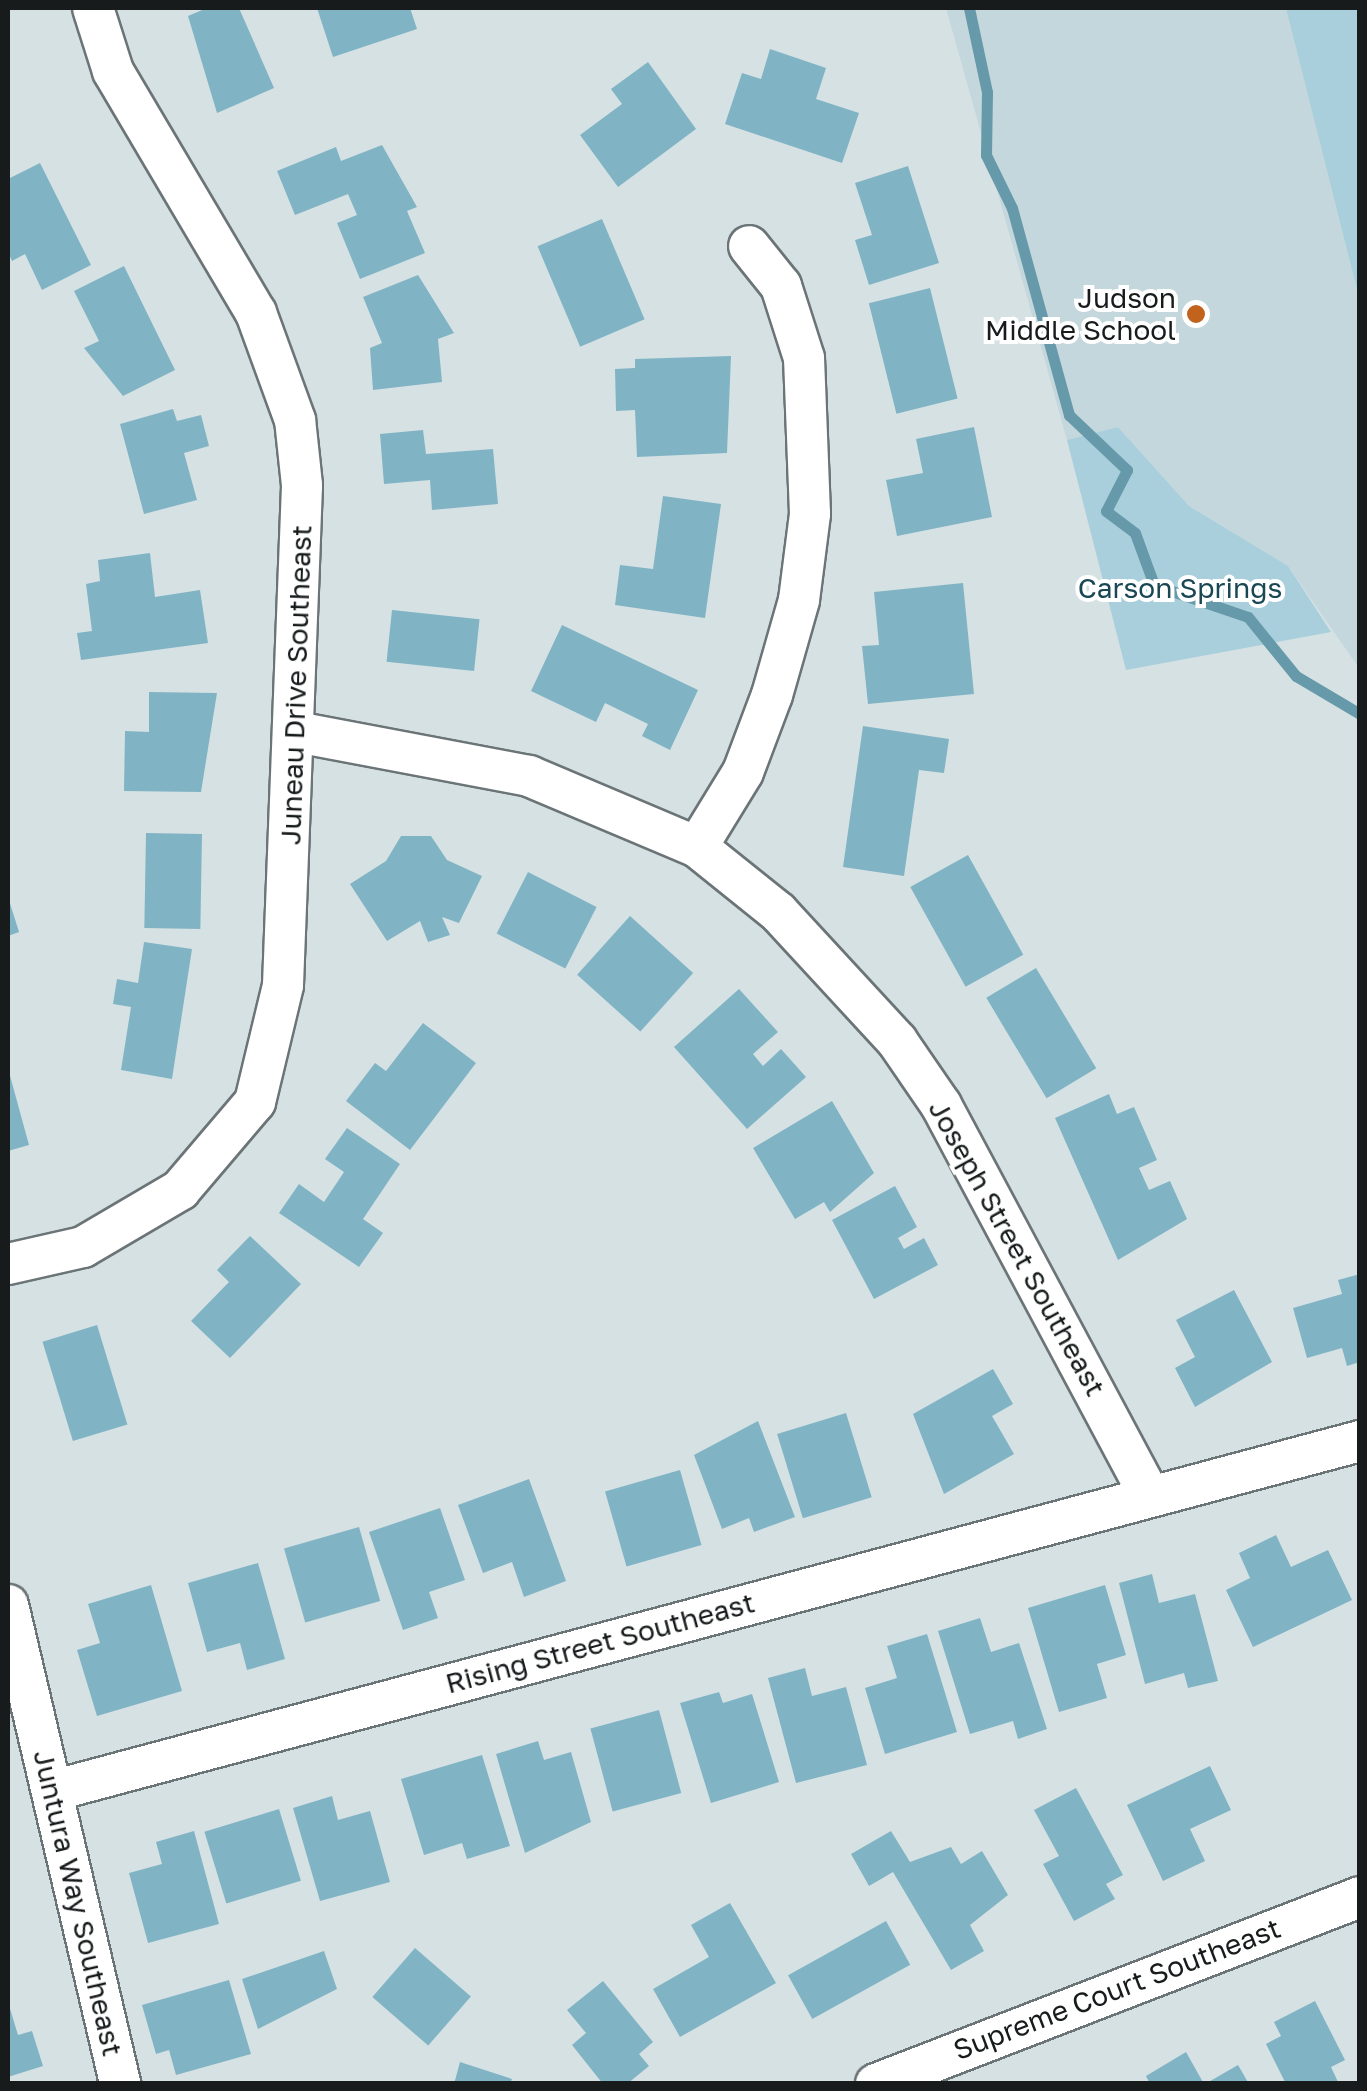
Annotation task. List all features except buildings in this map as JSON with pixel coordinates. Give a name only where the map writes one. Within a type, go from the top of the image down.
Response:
[{"type":"street","name":"Juneau Drive Southeast","points":[[8,1264],[134,1224],[180,1190],[255,1102],[284,985],[297,732],[295,420],[256,314],[113,71],[93,8]]},
{"type":"street","points":[[697,847],[742,772],[772,695],[799,600],[810,514],[804,358],[786,294],[749,246]]},
{"type":"street","name":"Joseph Street Southeast","points":[[297,732],[530,776],[697,847],[778,912],[897,1041],[1000,1206],[1148,1493]]},
{"type":"street","name":"Rising Street Southeast","points":[[52,1791],[1148,1493],[1360,1442]]},
{"type":"street","name":"Juntura Way Southeast","points":[[8,1605],[120,2084]]},
{"type":"street","name":"Supreme Court Southeast","points":[[876,2084],[1360,1897]]},
{"type":"shaded area","name":"Judson Middle School","points":[[946,8],[1359,8],[1359,668],[1288,566],[1189,506],[1118,427],[1067,440]]},
{"type":"green space","points":[[1286,8],[1359,8],[1359,297]]},
{"type":"green space","name":"Carson Springs","points":[[1118,427],[1189,506],[1288,566],[1331,632],[1126,670],[1067,440]]},
{"type":"waterway","points":[[969,8],[987,92],[986,155],[1012,208],[1069,415],[1127,470],[1106,511],[1135,533],[1154,585],[1248,617],[1296,676],[1360,714]]},
{"type":"place","name":"Judson Middle School","points":[[1196,314]]}]
